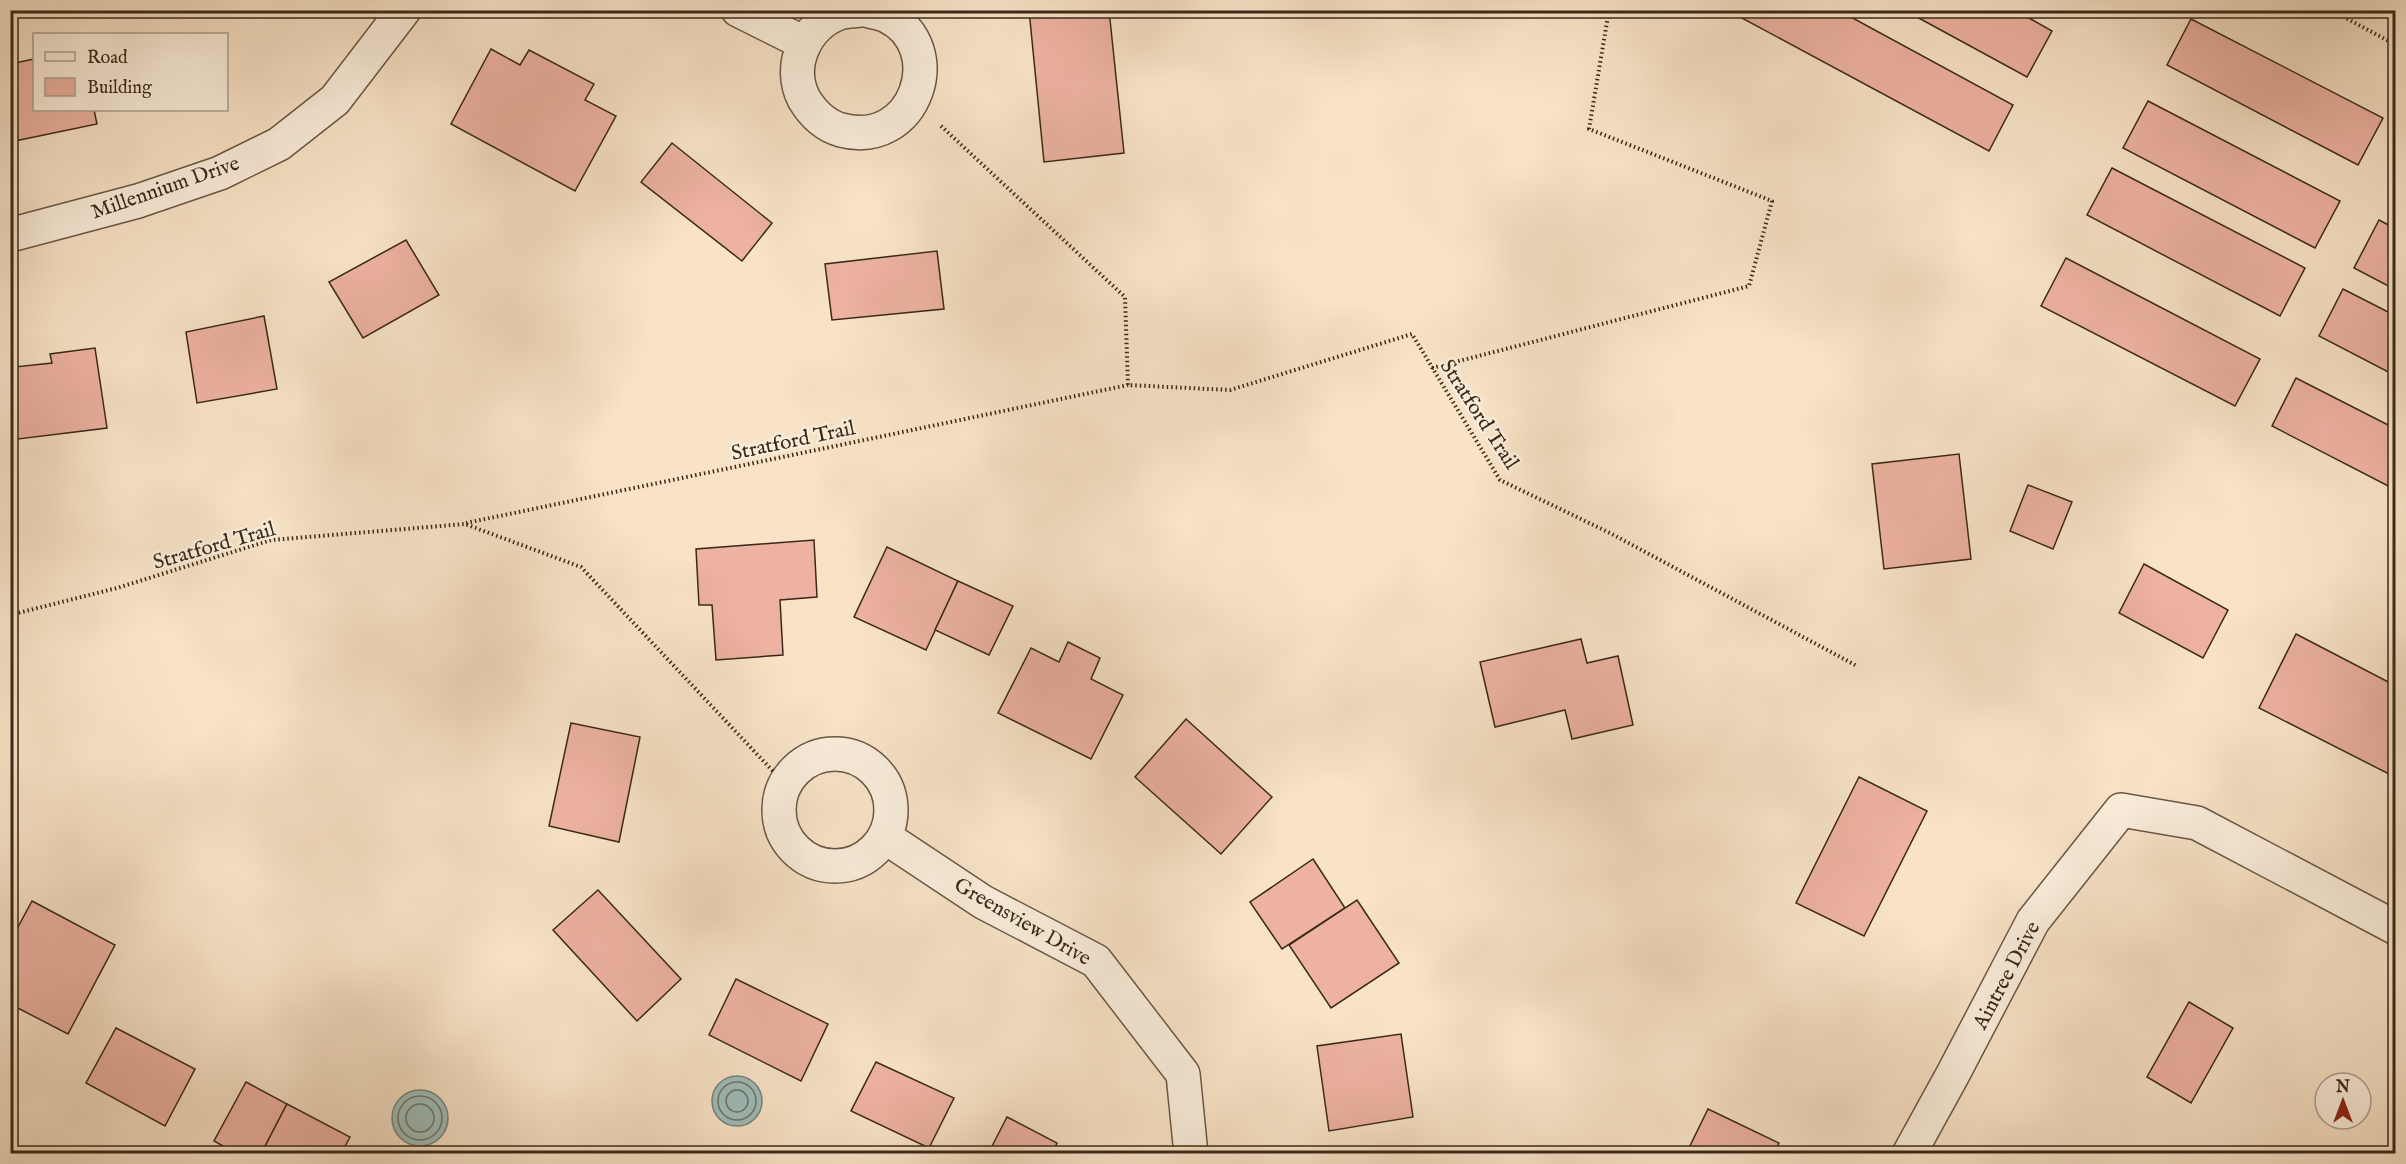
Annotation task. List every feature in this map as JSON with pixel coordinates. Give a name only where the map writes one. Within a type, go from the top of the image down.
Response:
[{"type":"street","name":"Millennium Drive","points":[[10,235],[138,201],[210,177],[279,144],[335,100],[404,10]]},
{"type":"street","points":[[738,10],[804,43]]},
{"type":"street","points":[[863,10],[888,17],[906,32],[918,53],[921,77],[914,100],[899,119],[878,131],[853,133],[830,127],[811,111],[800,90],[797,66],[804,43],[819,24],[840,12],[863,10]]},
{"type":"street","points":[[830,754],[848,756],[865,763],[879,775],[887,789],[891,805],[890,821],[885,837],[865,858],[852,864],[835,867],[819,864],[804,857],[791,846],[783,832],[779,816],[780,799],[785,784],[796,769],[812,759],[830,754]]},
{"type":"street","name":"Aintree Drive","points":[[1909,1154],[2033,921],[2121,810],[2197,823],[2396,928]]},
{"type":"street","name":"Greensview Drive","points":[[885,837],[983,902],[1096,961],[1183,1074],[1191,1154]]},
{"type":"path","points":[[1432,368],[1749,286],[1772,201],[1589,129],[1609,10]]},
{"type":"path","points":[[2331,10],[2396,45]]},
{"type":"path","points":[[914,100],[1125,297],[1128,385]]},
{"type":"path","name":"Stratford Trail","points":[[10,615],[117,588],[271,540],[465,524],[1128,385],[1230,390],[1412,334],[1500,480],[1610,533],[1857,666]]},
{"type":"path","name":"Stratford Trail","points":[[465,524],[580,567],[785,784]]},
{"type":"water","points":[[737,1076],[751,1080],[758,1087],[762,1101],[758,1115],[751,1122],[737,1126],[723,1122],[716,1115],[712,1101],[716,1087],[723,1080]]},
{"type":"water","points":[[420,1090],[431,1092],[440,1098],[446,1107],[448,1118],[446,1129],[440,1138],[431,1144],[420,1146],[409,1144],[400,1138],[394,1129],[392,1118],[394,1107],[400,1098],[409,1092]]},
{"type":"building","points":[[1029,10],[1109,10],[1124,153],[1044,162]]},
{"type":"building","points":[[1727,10],[1838,10],[2013,105],[1989,151]]},
{"type":"building","points":[[1904,10],[2015,10],[2052,31],[2027,77]]},
{"type":"building","points":[[2191,19],[2383,118],[2358,165],[2167,65]]},
{"type":"building","points":[[491,49],[520,65],[529,50],[594,84],[585,100],[616,116],[575,191],[451,124]]},
{"type":"building","points":[[33,59],[33,111],[94,111],[97,124],[10,142],[10,64]]},
{"type":"building","points":[[2148,101],[2340,201],[2315,248],[2123,148]]},
{"type":"building","points":[[672,143],[772,223],[742,261],[641,182]]},
{"type":"building","points":[[2112,168],[2305,268],[2280,316],[2087,215]]},
{"type":"building","points":[[2379,220],[2396,229],[2396,290],[2354,268]]},
{"type":"building","points":[[406,240],[439,295],[363,338],[329,282]]},
{"type":"building","points":[[937,251],[944,309],[832,320],[825,264]]},
{"type":"building","points":[[2066,258],[2260,359],[2235,406],[2041,306]]},
{"type":"building","points":[[2343,289],[2396,316],[2396,376],[2319,336]]},
{"type":"building","points":[[264,316],[277,389],[197,403],[186,332]]},
{"type":"building","points":[[95,348],[107,428],[10,440],[10,350],[13,350],[15,367],[52,363],[50,354]]},
{"type":"building","points":[[2296,378],[2396,429],[2396,490],[2272,426]]},
{"type":"building","points":[[1959,454],[1971,559],[1884,569],[1872,464]]},
{"type":"building","points":[[2028,485],[2072,502],[2053,549],[2010,531]]},
{"type":"building","points":[[814,540],[817,597],[780,600],[783,655],[716,660],[712,605],[699,605],[696,549]]},
{"type":"building","points":[[887,547],[958,581],[926,650],[854,617]]},
{"type":"building","points":[[2144,564],[2228,610],[2203,658],[2119,613]]},
{"type":"building","points":[[958,581],[1013,606],[989,655],[935,630]]},
{"type":"building","points":[[2296,634],[2396,686],[2396,766],[2391,775],[2259,708]]},
{"type":"building","points":[[1581,639],[1587,663],[1618,656],[1633,725],[1572,739],[1565,710],[1495,727],[1480,662]]},
{"type":"building","points":[[1068,642],[1100,658],[1091,679],[1123,695],[1091,759],[998,713],[1031,648],[1059,662]]},
{"type":"building","points":[[1186,719],[1272,797],[1221,854],[1135,777]]},
{"type":"building","points":[[571,723],[640,737],[619,842],[549,826]]},
{"type":"building","points":[[1859,777],[1927,811],[1864,936],[1796,903]]},
{"type":"building","points":[[1313,859],[1345,908],[1282,949],[1250,902]]},
{"type":"building","points":[[598,890],[681,979],[637,1021],[553,930]]},
{"type":"building","points":[[1357,900],[1399,963],[1331,1008],[1289,945]]},
{"type":"building","points":[[32,901],[115,945],[68,1034],[10,1004],[10,942]]},
{"type":"building","points":[[736,979],[828,1024],[801,1081],[709,1035]]},
{"type":"building","points":[[2189,1002],[2233,1028],[2191,1103],[2147,1077]]},
{"type":"building","points":[[116,1028],[195,1069],[165,1126],[86,1083]]},
{"type":"building","points":[[1401,1034],[1413,1117],[1329,1131],[1317,1046]]},
{"type":"building","points":[[876,1062],[954,1098],[929,1148],[851,1111]]},
{"type":"building","points":[[246,1082],[287,1104],[261,1154],[237,1154],[214,1141]]},
{"type":"building","points":[[287,1104],[350,1137],[341,1154],[261,1154]]},
{"type":"building","points":[[1708,1109],[1779,1143],[1774,1154],[1686,1154]]},
{"type":"building","points":[[1007,1117],[1057,1143],[1052,1154],[988,1154]]}]
